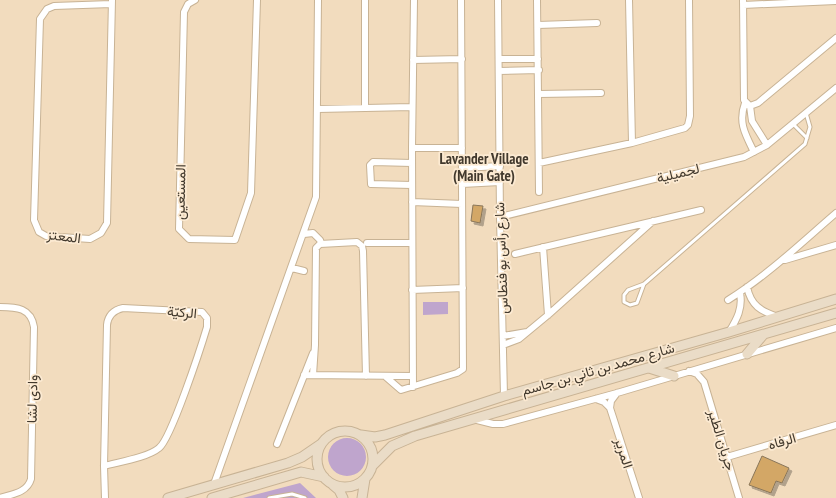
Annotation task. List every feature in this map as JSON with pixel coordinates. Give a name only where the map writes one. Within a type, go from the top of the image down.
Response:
[{"type":"main road","name":"شارع محمد بن ثاني بن جاسم","points":[[361,435],[375,437],[385,435],[504,396],[729,332],[836,299]]},
{"type":"main road","name":"شارع محمد بن ثاني بن جاسم","points":[[372,466],[384,452],[400,441],[836,313]]},
{"type":"main road","points":[[747,354],[763,334]]},
{"type":"main road","points":[[649,368],[674,376]]},
{"type":"main road","points":[[168,498],[302,457],[330,436],[340,431],[351,431],[361,435],[367,441],[371,449],[373,458],[372,466],[365,479],[362,498]]},
{"type":"main road","points":[[322,443],[318,452],[317,460],[320,470],[324,477],[339,490],[343,498]]},
{"type":"main road","points":[[212,498],[301,472],[324,477]]},
{"type":"main road","points":[[332,484],[347,487],[365,479]]},
{"type":"street","name":"المستعين","points":[[194,0],[188,4],[184,12],[179,229],[189,239],[235,240],[251,193],[257,0]]},
{"type":"street","points":[[214,484],[316,197],[318,0]]},
{"type":"street","points":[[365,0],[365,108]]},
{"type":"street","points":[[413,387],[412,107],[414,0]]},
{"type":"street","points":[[386,376],[398,389],[404,390],[457,373],[463,369],[461,0]]},
{"type":"street","name":"شارع رأس بو فنطاس","points":[[498,0],[500,217],[504,396]]},
{"type":"street","points":[[538,0],[539,192]]},
{"type":"street","points":[[629,0],[632,143]]},
{"type":"street","points":[[539,163],[681,131],[688,125],[690,116],[689,0]]},
{"type":"street","points":[[767,145],[752,121],[747,104],[743,3],[836,1]]},
{"type":"street","name":"المعتز","points":[[111,2],[107,223],[101,233],[90,239],[46,236],[39,232],[34,220],[40,19],[47,9],[54,6],[111,2]]},
{"type":"street","points":[[538,26],[597,23]]},
{"type":"street","points":[[747,104],[758,103],[836,38]]},
{"type":"street","points":[[413,60],[462,59]]},
{"type":"street","points":[[499,59],[538,59]]},
{"type":"street","points":[[499,71],[539,70]]},
{"type":"street","name":"لجميلية","points":[[500,217],[744,157],[767,145],[836,88]]},
{"type":"street","points":[[539,94],[601,93]]},
{"type":"street","points":[[747,104],[742,112],[742,126],[754,152]]},
{"type":"street","points":[[318,108],[412,107]]},
{"type":"street","points":[[412,148],[462,148]]},
{"type":"street","points":[[412,163],[373,162],[370,165],[371,184],[412,185]]},
{"type":"street","points":[[462,168],[500,166]]},
{"type":"street","points":[[462,184],[500,182]]},
{"type":"street","points":[[412,202],[462,204]]},
{"type":"street","points":[[515,254],[701,210]]},
{"type":"street","points":[[728,300],[747,288],[782,261],[836,213]]},
{"type":"street","points":[[503,345],[514,342],[548,315],[653,221]]},
{"type":"street","points":[[304,234],[313,233],[320,240],[321,244]]},
{"type":"street","points":[[313,375],[316,345],[316,248],[321,244],[357,242],[362,246],[363,251],[366,376]]},
{"type":"street","points":[[367,243],[412,243]]},
{"type":"street","points":[[782,261],[836,245]]},
{"type":"street","points":[[543,247],[548,315]]},
{"type":"street","points":[[292,268],[304,271]]},
{"type":"street","points":[[412,290],[463,288]]},
{"type":"street","points":[[747,288],[749,296],[755,306],[778,317]]},
{"type":"street","points":[[729,332],[740,309],[742,301],[740,292]]},
{"type":"street","name":"وادى لشا","points":[[0,307],[16,307],[25,310],[32,317],[34,327],[31,479],[27,487],[21,491],[0,498]]},
{"type":"street","name":"الركيّة","points":[[104,466],[155,451],[163,443],[172,423],[207,327],[206,318],[202,312],[124,308],[115,311],[108,318],[106,324],[104,466],[106,497]]},
{"type":"street","name":"شارع محمد بن ثاني بن جاسم","points":[[473,420],[493,424],[503,424],[596,399],[836,328]]},
{"type":"street","points":[[503,336],[527,332]]},
{"type":"street","points":[[277,444],[316,345]]},
{"type":"street","points":[[704,382],[705,373],[710,365]]},
{"type":"street","points":[[689,371],[697,374],[704,382]]},
{"type":"street","points":[[304,375],[413,376]]},
{"type":"street","name":"جريان الطير","points":[[704,382],[739,498]]},
{"type":"street","points":[[610,408],[611,400],[616,393]]},
{"type":"street","points":[[596,399],[604,402],[610,408]]},
{"type":"street","name":"المرير","points":[[610,408],[638,498]]},
{"type":"street","name":"الرفاه","points":[[727,457],[836,425]]},
{"type":"lane","points":[[644,284],[637,303],[630,305],[624,302],[624,295],[628,290],[644,284],[805,144],[810,127],[806,113]]},
{"type":"lane","points":[[793,124],[808,138]]},
{"type":"lane","points":[[269,498],[292,494],[305,498]]},
{"type":"shaded area","points":[[423,302],[448,302],[448,314],[423,315]]},
{"type":"shaded area","points":[[343,438],[351,438],[361,443],[365,450],[365,464],[361,471],[351,476],[343,476],[333,471],[331,468],[328,461],[328,453],[333,443],[336,441]]},
{"type":"shaded area","points":[[300,483],[316,498],[243,498]]},
{"type":"building","points":[[473,205],[483,206],[480,223],[471,221]]},
{"type":"building","points":[[762,456],[789,468],[782,483],[776,481],[771,493],[749,485]]},
{"type":"district","name":"Lavander Village (Main Gate)","points":[[484,166]]}]
